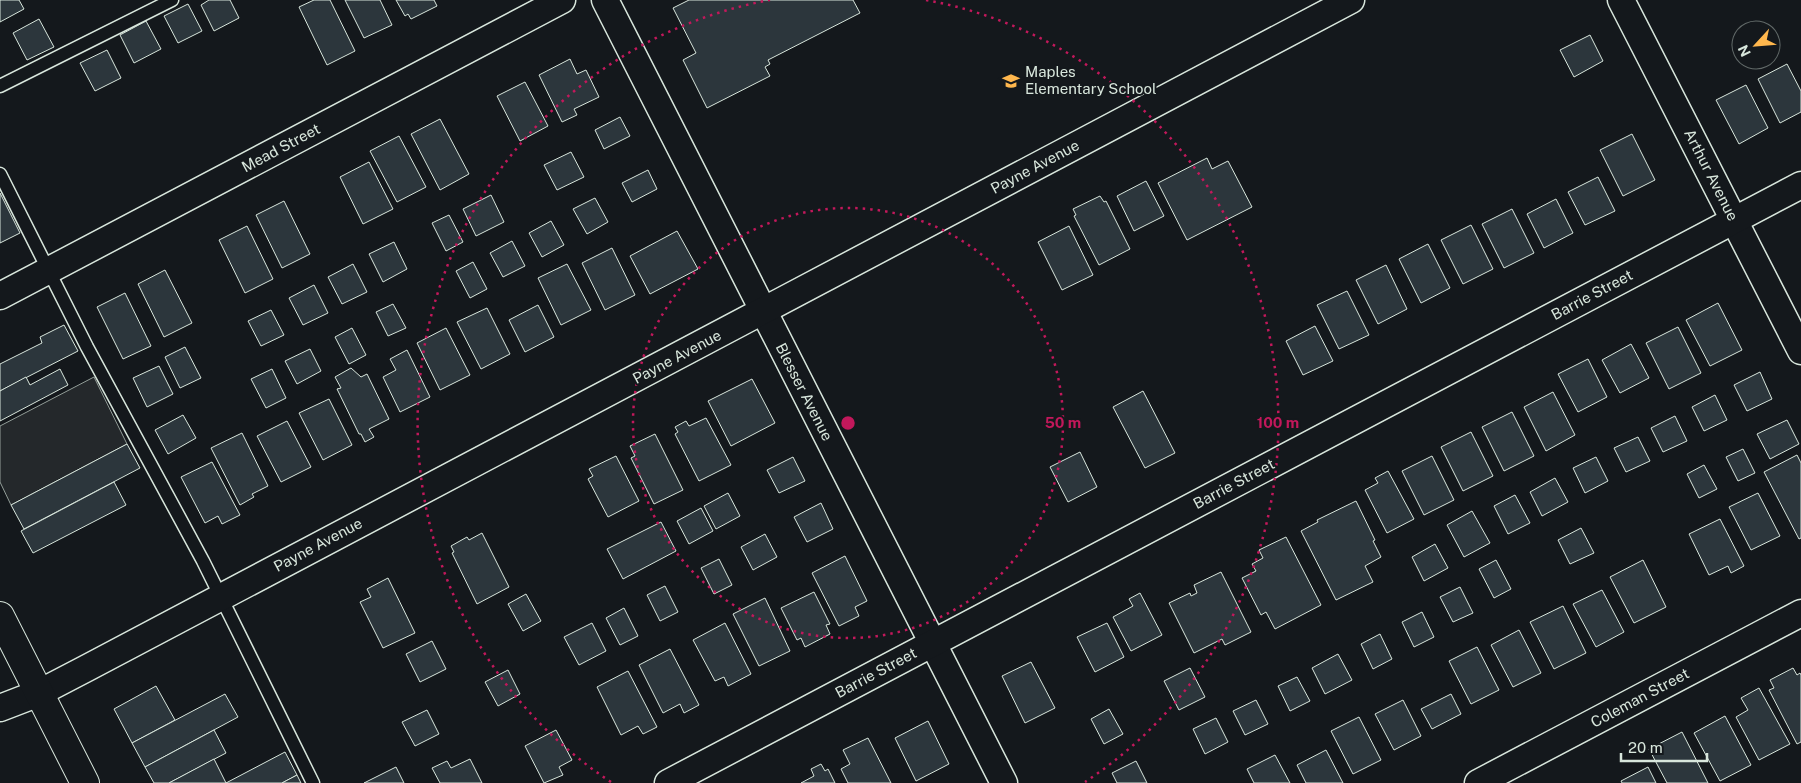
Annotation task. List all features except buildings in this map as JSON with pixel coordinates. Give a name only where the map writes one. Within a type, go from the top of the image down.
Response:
[{"type":"main road","points":[[0,616],[85,783]]},
{"type":"street","name":"Mead Street","points":[[0,296],[562,0]]},
{"type":"street","name":"Blesser Avenue","points":[[605,0],[1004,783]]},
{"type":"street","name":"Payne Avenue","points":[[0,708],[39,693],[1351,0]]},
{"type":"street","name":"Arthur Avenue","points":[[1621,0],[1801,351]]},
{"type":"street","name":"Barrie Street","points":[[668,783],[1801,185]]},
{"type":"street","name":"Coleman Street","points":[[1478,783],[1801,614]]},
{"type":"lane","points":[[0,86],[172,0]]},
{"type":"lane","points":[[0,174],[48,271],[203,561],[313,783]]},
{"type":"shaded area","points":[[94,377],[127,444],[11,505],[0,482],[0,426]]},
{"type":"place","name":"Maples Elementary School","points":[[1011,81]]}]
